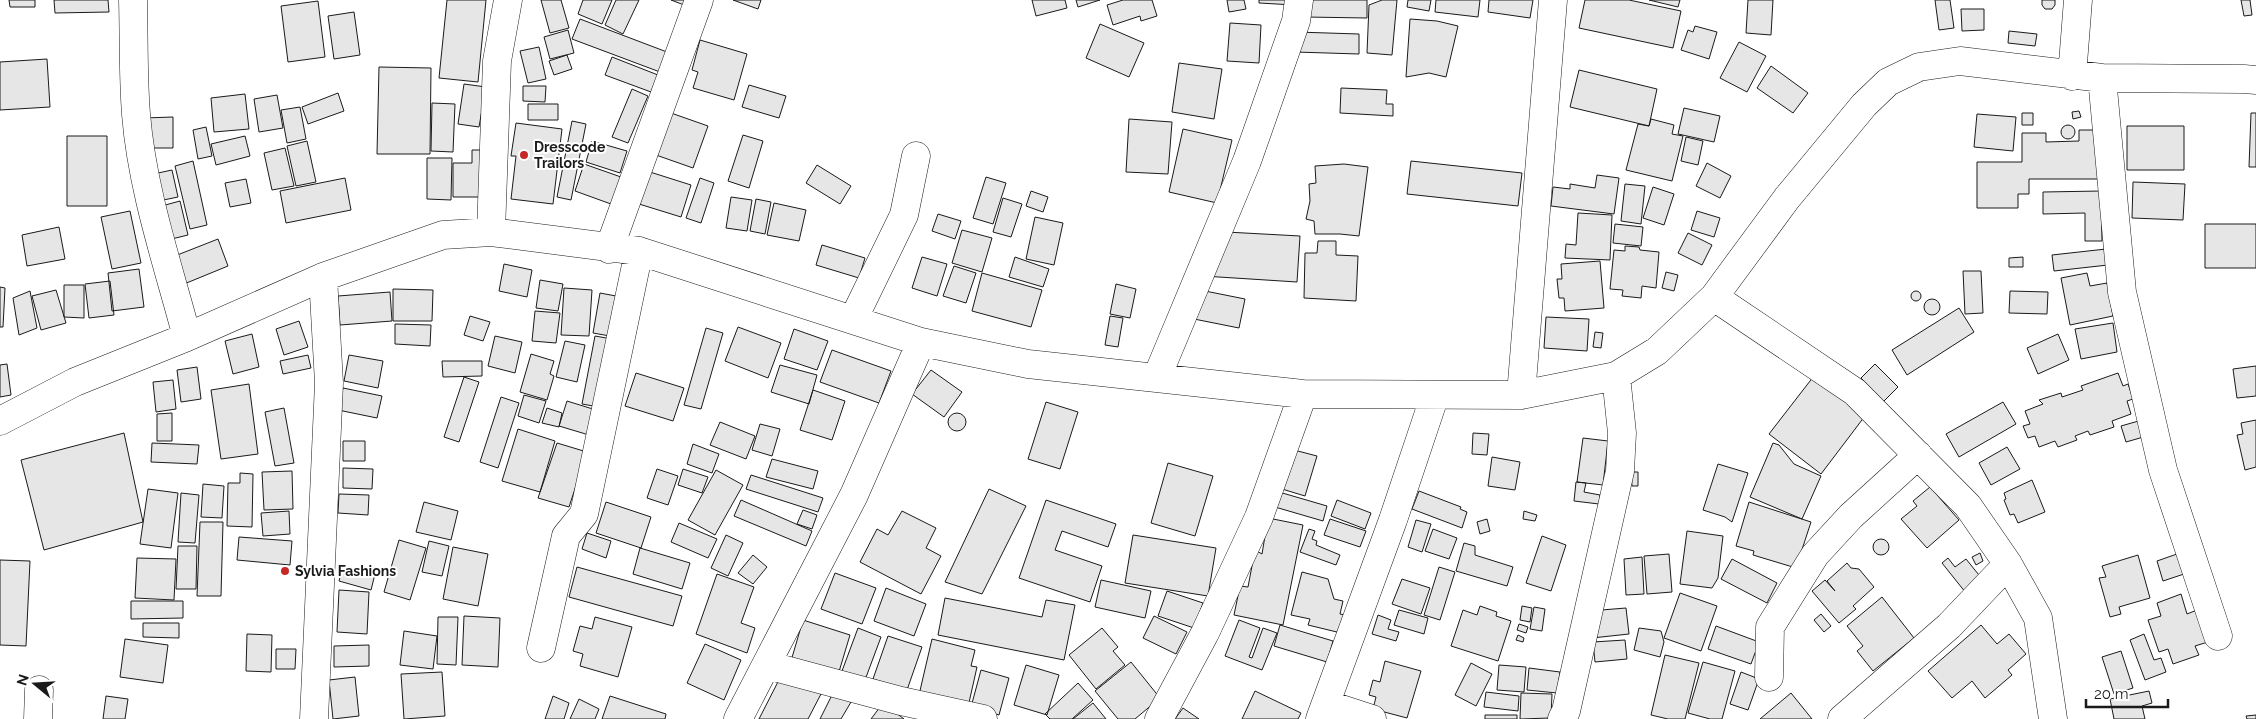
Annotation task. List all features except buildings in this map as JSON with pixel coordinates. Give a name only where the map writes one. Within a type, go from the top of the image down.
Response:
[{"type":"street","points":[[133,0],[136,115],[143,162],[154,212],[187,337]]},
{"type":"street","points":[[491,232],[497,61],[508,0]]},
{"type":"street","points":[[609,249],[699,0]]},
{"type":"street","points":[[1157,377],[1247,161],[1296,21],[1299,0]]},
{"type":"street","points":[[1521,395],[1553,0]]},
{"type":"street","points":[[2072,76],[2078,0]]},
{"type":"street","points":[[0,421],[76,382],[187,337],[323,277],[443,235],[491,232],[609,249],[639,251],[921,342],[1028,364],[1302,394],[1521,395],[1616,376],[1657,351],[1714,298],[1787,198],[1864,104],[1888,82],[1919,67],[1960,60],[2072,76],[2102,78],[2244,78],[2256,80]]},
{"type":"street","points":[[2102,78],[2122,292],[2163,470],[2218,636]]},
{"type":"street","points":[[853,320],[904,215],[916,156]]},
{"type":"street","points":[[541,648],[566,536],[584,514],[639,251]]},
{"type":"street","points":[[314,719],[329,383],[323,277]]},
{"type":"street","points":[[1714,298],[1855,392],[1968,506],[2008,564],[2038,618],[2053,719]]},
{"type":"street","points":[[738,719],[854,495],[921,342]]},
{"type":"street","points":[[1562,719],[1566,711],[1620,471],[1622,433],[1616,376]]},
{"type":"street","points":[[1159,719],[1205,633],[1259,517],[1302,394]]},
{"type":"street","points":[[1372,719],[1323,711],[1393,520],[1435,395]]},
{"type":"street","points":[[1769,677],[1770,627],[1815,555],[1851,516],[1918,455]]},
{"type":"street","points":[[1842,719],[1949,626],[2008,564]]},
{"type":"street","points":[[766,665],[901,701],[983,719]]},
{"type":"street","points":[[38,719],[39,690]]},
{"type":"place","name":"Dresscode Trailors","points":[[524,155]]},
{"type":"place","name":"Sylvia Fashions","points":[[285,571]]}]
